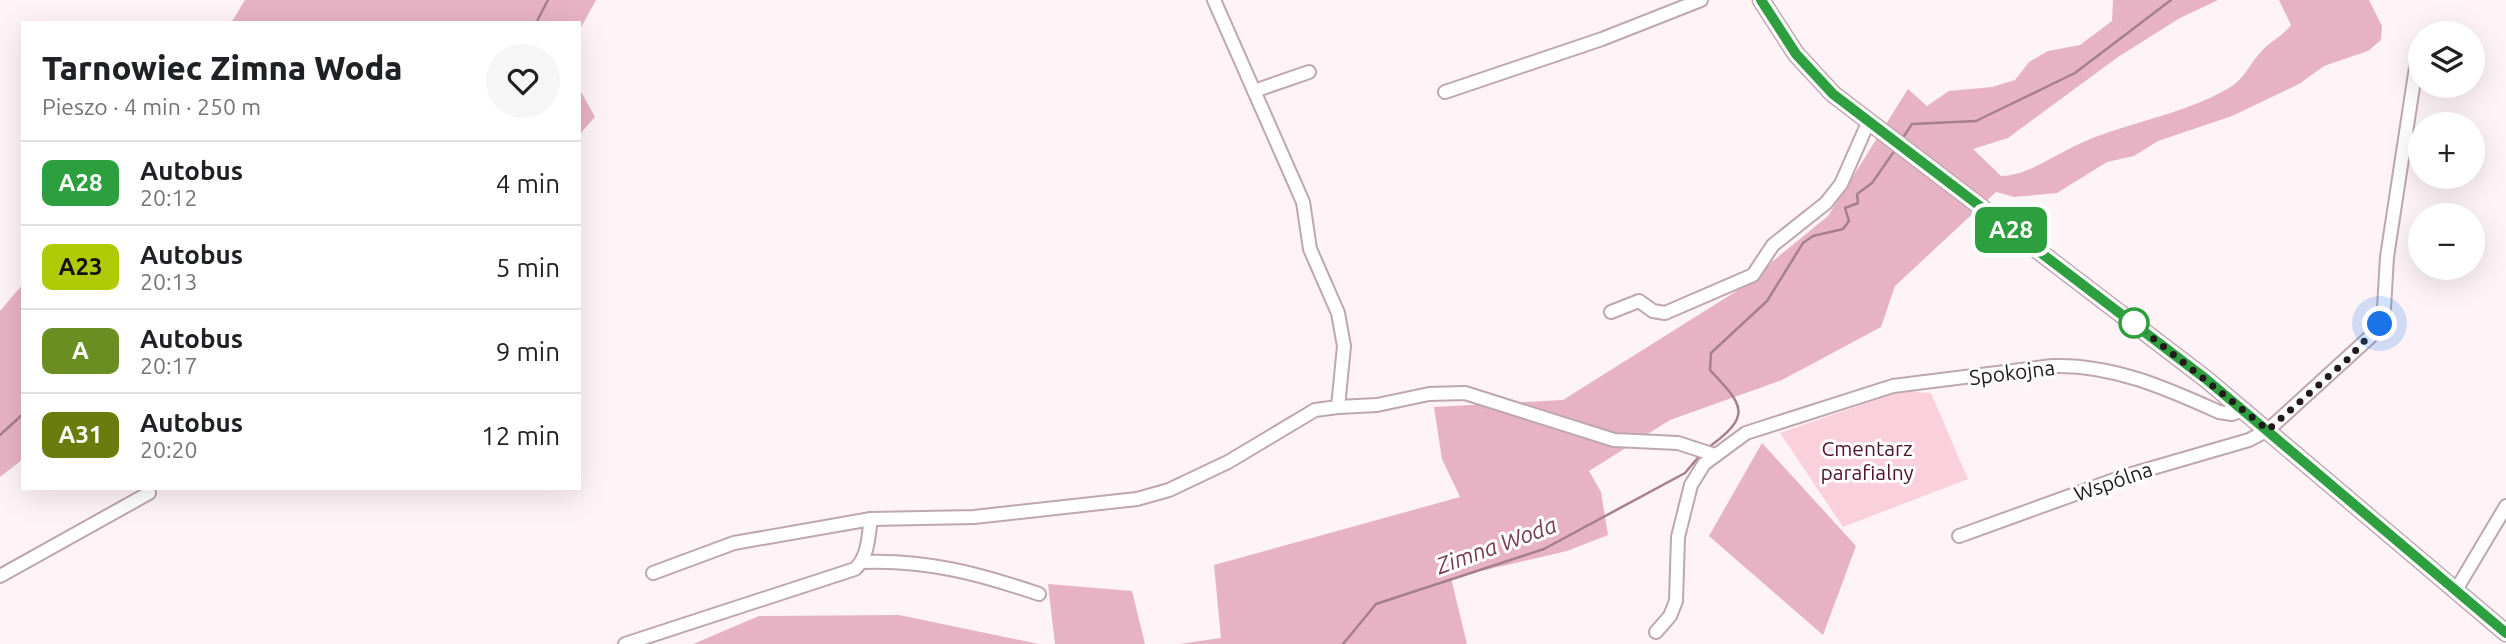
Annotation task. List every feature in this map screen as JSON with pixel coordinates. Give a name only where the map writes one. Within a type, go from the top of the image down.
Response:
[{"type":"main road","points":[[1761,0],[1808,69],[1868,123],[2135,323],[2244,410],[2506,633]]},
{"type":"street","points":[[1214,0],[1303,202],[1312,257],[1338,313],[1344,346],[1338,407]]},
{"type":"street","points":[[1444,92],[1602,38],[1701,0]]},
{"type":"street","points":[[1254,90],[1308,72]]},
{"type":"street","points":[[2268,430],[2348,359],[2380,324],[2384,308],[2387,257],[2411,98]]},
{"type":"street","points":[[1611,312],[1639,301],[1653,311],[1665,313],[1753,275],[1773,245],[1826,203],[1841,184],[1868,123]]},
{"type":"street","name":"Spokojna","points":[[1657,632],[1670,616],[1676,601],[1678,537],[1686,499],[1697,473],[1715,455],[1746,433],[1893,386],[2071,366],[2141,379],[2219,412],[2232,414],[2244,410]]},
{"type":"street","points":[[653,573],[734,544],[871,519],[974,517],[1137,499],[1168,491],[1228,462],[1315,410],[1377,405],[1429,394],[1465,393],[1614,440],[1678,443],[1715,455]]},
{"type":"street","name":"Wspólna","points":[[1959,536],[2125,476],[2249,440],[2268,430]]},
{"type":"street","points":[[0,576],[149,493]]},
{"type":"street","points":[[2456,590],[2506,506]]},
{"type":"street","points":[[862,562],[871,519]]},
{"type":"street","points":[[625,644],[845,573],[862,562],[922,562],[982,575],[1039,594]]},
{"type":"green space","name":"Cmentarz parafialny","points":[[1901,391],[1931,393],[1968,479],[1843,527],[1780,433]]},
{"type":"shaded area","points":[[245,0],[596,0],[581,27],[581,21],[232,21]]},
{"type":"shaded area","points":[[2113,0],[2218,0],[2180,18],[2118,57],[2008,138],[1973,149],[2001,176],[2026,171],[2085,141],[2189,107],[2229,88],[2264,49],[2291,25],[2279,0],[2369,0],[2382,26],[2381,40],[2368,51],[2324,66],[2299,84],[2232,116],[2158,141],[2134,156],[2107,162],[2057,193],[2014,197],[1996,192],[1895,286],[1881,327],[1782,380],[1670,420],[1589,471],[1601,492],[1608,535],[1567,551],[1451,578],[1467,644],[1179,644],[1221,638],[1214,565],[1460,497],[1442,459],[1434,407],[1563,400],[1735,292],[1828,216],[1908,89],[1927,106],[1949,91],[1992,87],[2015,80],[2029,62],[2048,51],[2080,45],[2112,21]]},
{"type":"shaded area","points":[[581,92],[595,117],[581,133]]},
{"type":"shaded area","points":[[21,286],[21,461],[0,477],[0,311]]},
{"type":"shaded area","points":[[1762,443],[1856,546],[1823,635],[1709,536]]},
{"type":"shaded area","points":[[1048,584],[1132,591],[1145,644],[1055,644]]},
{"type":"shaded area","points":[[899,615],[1039,644],[693,644],[759,616]]},
{"type":"waterway","points":[[537,21],[548,0]]},
{"type":"waterway","name":"Zimna Woda","points":[[1902,139],[1912,124],[1976,121],[2075,73],[2171,0]]},
{"type":"waterway","name":"Zimna Woda","points":[[1709,447],[1732,426],[1738,410],[1730,392],[1710,370],[1711,353],[1767,301],[1803,243],[1813,236],[1843,229],[1849,221],[1845,208],[1858,203],[1857,194],[1872,183],[1895,150]]},
{"type":"waterway","points":[[0,435],[21,416]]},
{"type":"waterway","name":"Zimna Woda","points":[[1343,644],[1376,604],[1544,549],[1685,473],[1701,454]]},
{"type":"bus line","name":"A28","points":[[1761,0],[1796,54],[1833,94],[2206,379],[2506,633]]},
{"type":"route","points":[[2134,323],[2268,430],[2348,359],[2380,324]]}]
